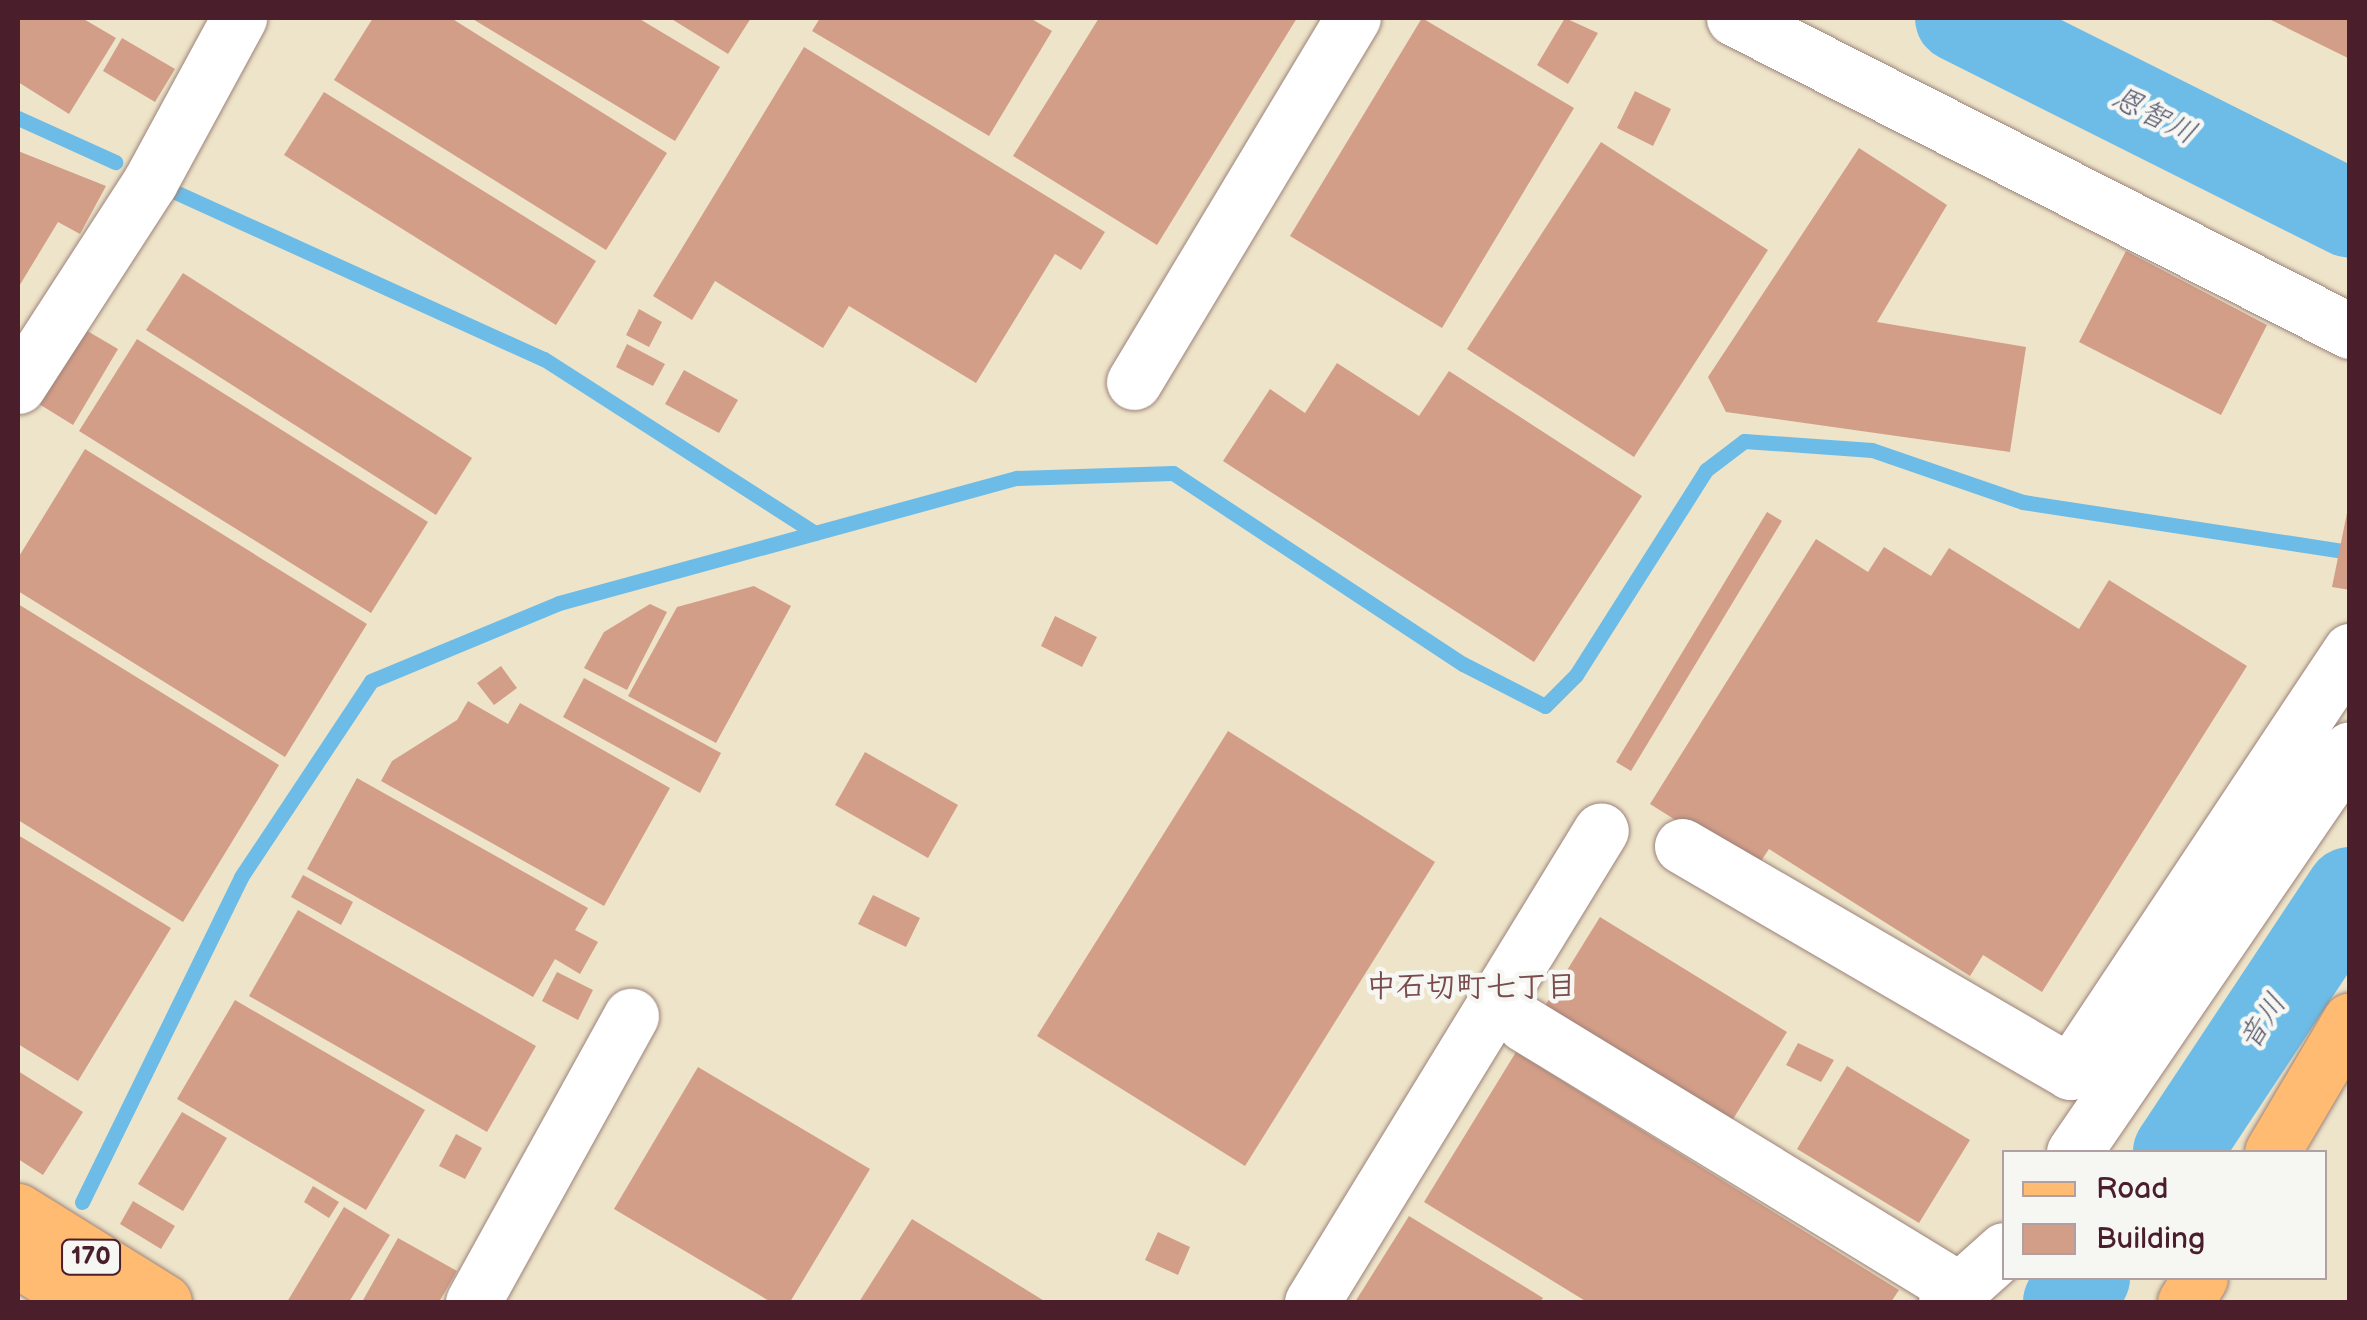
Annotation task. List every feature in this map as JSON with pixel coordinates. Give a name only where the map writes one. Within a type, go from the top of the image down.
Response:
[{"type":"main road","points":[[2273,1150],[2350,1020]]},
{"type":"main road","name":"170","points":[[18,1211],[164,1302]]},
{"type":"main road","name":"170","points":[[18,1260],[86,1302]]},
{"type":"main road","points":[[2185,1302],[2199,1280]]},
{"type":"street","points":[[18,386],[150,182],[239,18]]},
{"type":"street","points":[[1134,382],[1353,18]]},
{"type":"street","points":[[1734,18],[2350,330]]},
{"type":"street","points":[[1682,846],[2070,1072],[2350,651]]},
{"type":"street","points":[[2075,1150],[2350,749]]},
{"type":"street","points":[[1312,1302],[1601,830]]},
{"type":"street","points":[[472,1302],[631,1016]]},
{"type":"street","points":[[1524,1024],[1953,1296],[2002,1252]]},
{"type":"building","points":[[18,18],[82,18],[116,38],[69,114],[18,82]]},
{"type":"building","points":[[373,18],[451,18],[667,153],[606,250],[334,80]]},
{"type":"building","points":[[471,18],[638,18],[720,67],[675,141]]},
{"type":"building","points":[[670,18],[751,18],[728,54]]},
{"type":"building","points":[[820,18],[1030,18],[1052,31],[989,136],[812,31]]},
{"type":"building","points":[[1099,18],[1297,18],[1157,245],[1013,156]]},
{"type":"building","points":[[1422,18],[1574,108],[1442,328],[1290,236]]},
{"type":"building","points":[[1565,18],[1598,33],[1568,84],[1537,65]]},
{"type":"building","points":[[2267,18],[2350,18],[2350,59]]},
{"type":"building","points":[[122,38],[175,69],[155,102],[103,71]]},
{"type":"building","points":[[804,47],[1105,232],[1081,270],[1055,254],[976,383],[849,306],[823,348],[715,281],[692,320],[653,296]]},
{"type":"building","points":[[1635,91],[1671,109],[1653,146],[1617,128]]},
{"type":"building","points":[[324,92],[596,261],[556,325],[284,155]]},
{"type":"building","points":[[1601,142],[1768,250],[1634,457],[1467,349]]},
{"type":"building","points":[[1859,148],[1947,205],[1877,322],[2026,347],[2010,452],[1726,412],[1708,377]]},
{"type":"building","points":[[18,151],[106,186],[80,234],[58,222],[18,288]]},
{"type":"building","points":[[2126,251],[2267,325],[2221,415],[2079,342]]},
{"type":"building","points":[[183,273],[472,458],[436,515],[146,330]]},
{"type":"building","points":[[639,309],[662,322],[649,347],[626,335]]},
{"type":"building","points":[[84,329],[118,349],[73,425],[39,404]]},
{"type":"building","points":[[137,339],[428,522],[371,613],[79,431]]},
{"type":"building","points":[[627,344],[665,364],[653,386],[616,367]]},
{"type":"building","points":[[1337,363],[1419,416],[1449,371],[1642,496],[1534,662],[1223,461],[1270,389],[1305,413]]},
{"type":"building","points":[[684,370],[738,400],[719,433],[665,404]]},
{"type":"building","points":[[85,449],[367,624],[285,757],[18,591],[18,558]]},
{"type":"building","points":[[2350,508],[2350,590],[2332,587]]},
{"type":"building","points":[[1767,512],[1782,521],[1631,771],[1616,762]]},
{"type":"building","points":[[1816,539],[1868,572],[1884,547],[1931,576],[1949,548],[2079,629],[2109,580],[2247,666],[2042,992],[1983,955],[1970,976],[1769,849],[1755,870],[1650,804]]},
{"type":"building","points":[[754,586],[791,606],[716,743],[628,696],[677,607]]},
{"type":"building","points":[[18,604],[279,765],[183,922],[18,820]]},
{"type":"building","points":[[650,604],[667,612],[627,690],[584,668],[604,632]]},
{"type":"building","points":[[1055,616],[1097,637],[1082,667],[1041,646]]},
{"type":"building","points":[[501,666],[517,688],[494,705],[477,683]]},
{"type":"building","points":[[584,678],[721,753],[700,793],[563,717]]},
{"type":"building","points":[[468,701],[508,724],[520,703],[670,788],[604,906],[381,781],[392,761],[457,720]]},
{"type":"building","points":[[1228,731],[1435,862],[1245,1166],[1037,1036]]},
{"type":"building","points":[[865,752],[958,805],[928,858],[835,805]]},
{"type":"building","points":[[357,778],[588,908],[575,930],[598,942],[580,974],[555,959],[533,997],[307,869]]},
{"type":"building","points":[[18,835],[171,928],[78,1081],[18,1044]]},
{"type":"building","points":[[303,875],[353,902],[341,925],[291,897]]},
{"type":"building","points":[[873,895],[920,918],[906,947],[858,924]]},
{"type":"building","points":[[298,910],[536,1046],[487,1132],[249,996]]},
{"type":"building","points":[[1600,917],[1787,1032],[1730,1124],[1535,1022]]},
{"type":"building","points":[[557,972],[593,990],[578,1020],[542,1001]]},
{"type":"building","points":[[235,1000],[425,1110],[366,1210],[177,1099]]},
{"type":"building","points":[[1798,1043],[1834,1060],[1821,1082],[1786,1065]]},
{"type":"building","points":[[1516,1052],[1899,1290],[1891,1302],[1587,1302],[1424,1202]]},
{"type":"building","points":[[1847,1066],[1970,1140],[1919,1223],[1797,1149]]},
{"type":"building","points":[[698,1067],[870,1169],[790,1302],[771,1302],[614,1209]]},
{"type":"building","points":[[18,1071],[83,1112],[43,1175],[18,1159]]},
{"type":"building","points":[[182,1112],[227,1138],[183,1211],[138,1184]]},
{"type":"building","points":[[456,1134],[482,1148],[465,1179],[439,1166]]},
{"type":"building","points":[[313,1186],[339,1202],[329,1218],[304,1202]]},
{"type":"building","points":[[133,1201],[175,1226],[161,1249],[120,1224]]},
{"type":"building","points":[[344,1207],[390,1235],[349,1302],[287,1302]]},
{"type":"building","points":[[1409,1216],[1543,1298],[1540,1302],[1355,1302]]},
{"type":"building","points":[[912,1219],[1046,1302],[859,1302]]},
{"type":"building","points":[[1158,1232],[1190,1247],[1178,1275],[1145,1260]]},
{"type":"building","points":[[398,1238],[457,1271],[439,1302],[362,1302]]},
{"type":"waterway","name":"恩智川","points":[[1959,18],[2350,214]]},
{"type":"waterway","points":[[18,118],[115,162]]},
{"type":"waterway","points":[[173,191],[544,359],[815,533]]},
{"type":"waterway","points":[[82,1202],[241,877],[371,681],[559,603],[1017,478],[1173,473],[1463,664],[1545,706],[1576,675],[1706,470],[1744,441],[1872,450],[2023,502],[2350,552]]},
{"type":"waterway","name":"音川","points":[[2178,1150],[2350,891]]},
{"type":"waterway","name":"音川","points":[[2067,1302],[2084,1280]]},
{"type":"district","name":"中石切町七丁目","points":[[1471,987]]}]
